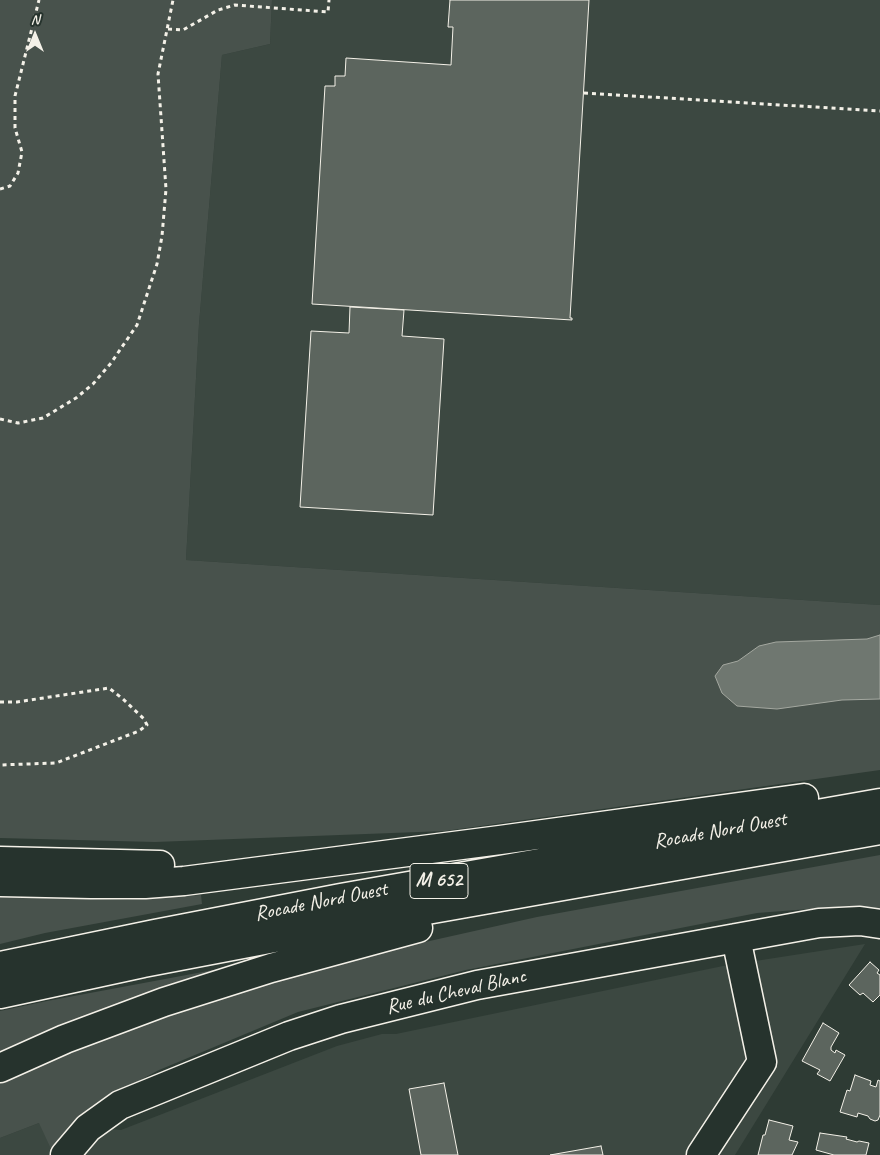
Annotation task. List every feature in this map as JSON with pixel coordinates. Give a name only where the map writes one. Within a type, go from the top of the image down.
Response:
[{"type":"main road","points":[[0,882],[145,884],[184,880],[500,840],[880,788]]},
{"type":"main road","name":"Rocade Nord Ouest","points":[[0,966],[331,900],[880,803]]},
{"type":"main road","name":"Rocade Nord Ouest","points":[[0,994],[143,963],[353,923],[880,830]]},
{"type":"main road","points":[[0,861],[142,865],[227,864],[500,840]]},
{"type":"main road","points":[[0,1068],[65,1039],[164,1002],[280,965],[456,918],[559,887]]},
{"type":"main road","name":"Rue du Cheval Blanc","points":[[65,1155],[88,1128],[120,1105],[317,1026],[477,985],[736,938],[832,921],[860,921],[880,924]]},
{"type":"main road","points":[[701,1155],[762,1062],[736,938]]},
{"type":"path","points":[[0,189],[10,186],[18,173],[22,152],[15,128],[15,96],[39,0]]},
{"type":"path","points":[[0,419],[18,423],[43,418],[76,398],[93,384],[112,363],[137,325],[157,264],[162,236],[166,189],[158,74],[173,0]]},
{"type":"path","points":[[168,29],[183,30],[218,10],[235,5],[328,12],[329,0]]},
{"type":"path","points":[[584,93],[880,111]]},
{"type":"path","points":[[0,702],[17,702],[108,688],[144,719],[147,725],[139,731],[102,747],[56,763],[0,765]]},
{"type":"shaded area","points":[[0,0],[272,0],[270,44],[222,55],[199,324],[186,560],[880,605],[880,770],[445,831],[155,842],[0,838]]},
{"type":"shaded area","points":[[272,0],[880,0],[880,605],[186,560],[199,324],[222,55],[270,44]]},
{"type":"shaded area","points":[[880,635],[880,699],[842,700],[777,709],[737,706],[722,693],[715,676],[723,665],[738,661],[759,646],[776,642],[867,639]]},
{"type":"shaded area","points":[[880,855],[880,910],[848,906],[757,913],[466,970],[298,1012],[159,1070],[96,1104],[52,1151],[39,1123],[0,1138],[0,1082],[36,1065],[168,1012],[340,961],[537,917]]},
{"type":"shaded area","points":[[201,895],[202,904],[45,933],[0,944],[0,897],[127,900]]},
{"type":"shaded area","points":[[865,944],[735,1155],[0,1155],[0,1138],[39,1123],[121,1130],[337,1046],[382,1034],[396,1034],[723,966]]},
{"type":"shaded area","points":[[224,968],[226,974],[0,1056],[0,1011]]},
{"type":"building","points":[[450,0],[589,0],[570,318],[572,320],[312,304],[325,86],[335,86],[335,76],[345,76],[346,58],[451,65],[453,27],[448,27]]},
{"type":"building","points":[[350,307],[404,310],[402,336],[444,339],[433,515],[300,507],[311,331],[349,333]]},
{"type":"building","points":[[870,962],[879,970],[877,973],[880,975],[880,995],[873,1002],[863,993],[860,995],[849,985]]},
{"type":"building","points":[[823,1023],[839,1033],[831,1050],[835,1053],[836,1050],[845,1055],[830,1081],[817,1074],[820,1070],[802,1061]]},
{"type":"building","points":[[855,1075],[871,1081],[870,1085],[876,1087],[878,1080],[880,1081],[880,1115],[878,1120],[875,1121],[868,1116],[858,1113],[857,1117],[840,1112],[847,1090],[850,1091]]},
{"type":"building","points":[[444,1083],[458,1155],[421,1155],[409,1089]]},
{"type":"building","points":[[769,1120],[793,1126],[789,1140],[798,1142],[792,1155],[758,1155]]},
{"type":"building","points":[[820,1133],[869,1143],[866,1155],[834,1155],[816,1150]]},
{"type":"building","points":[[601,1146],[603,1155],[550,1155]]}]
